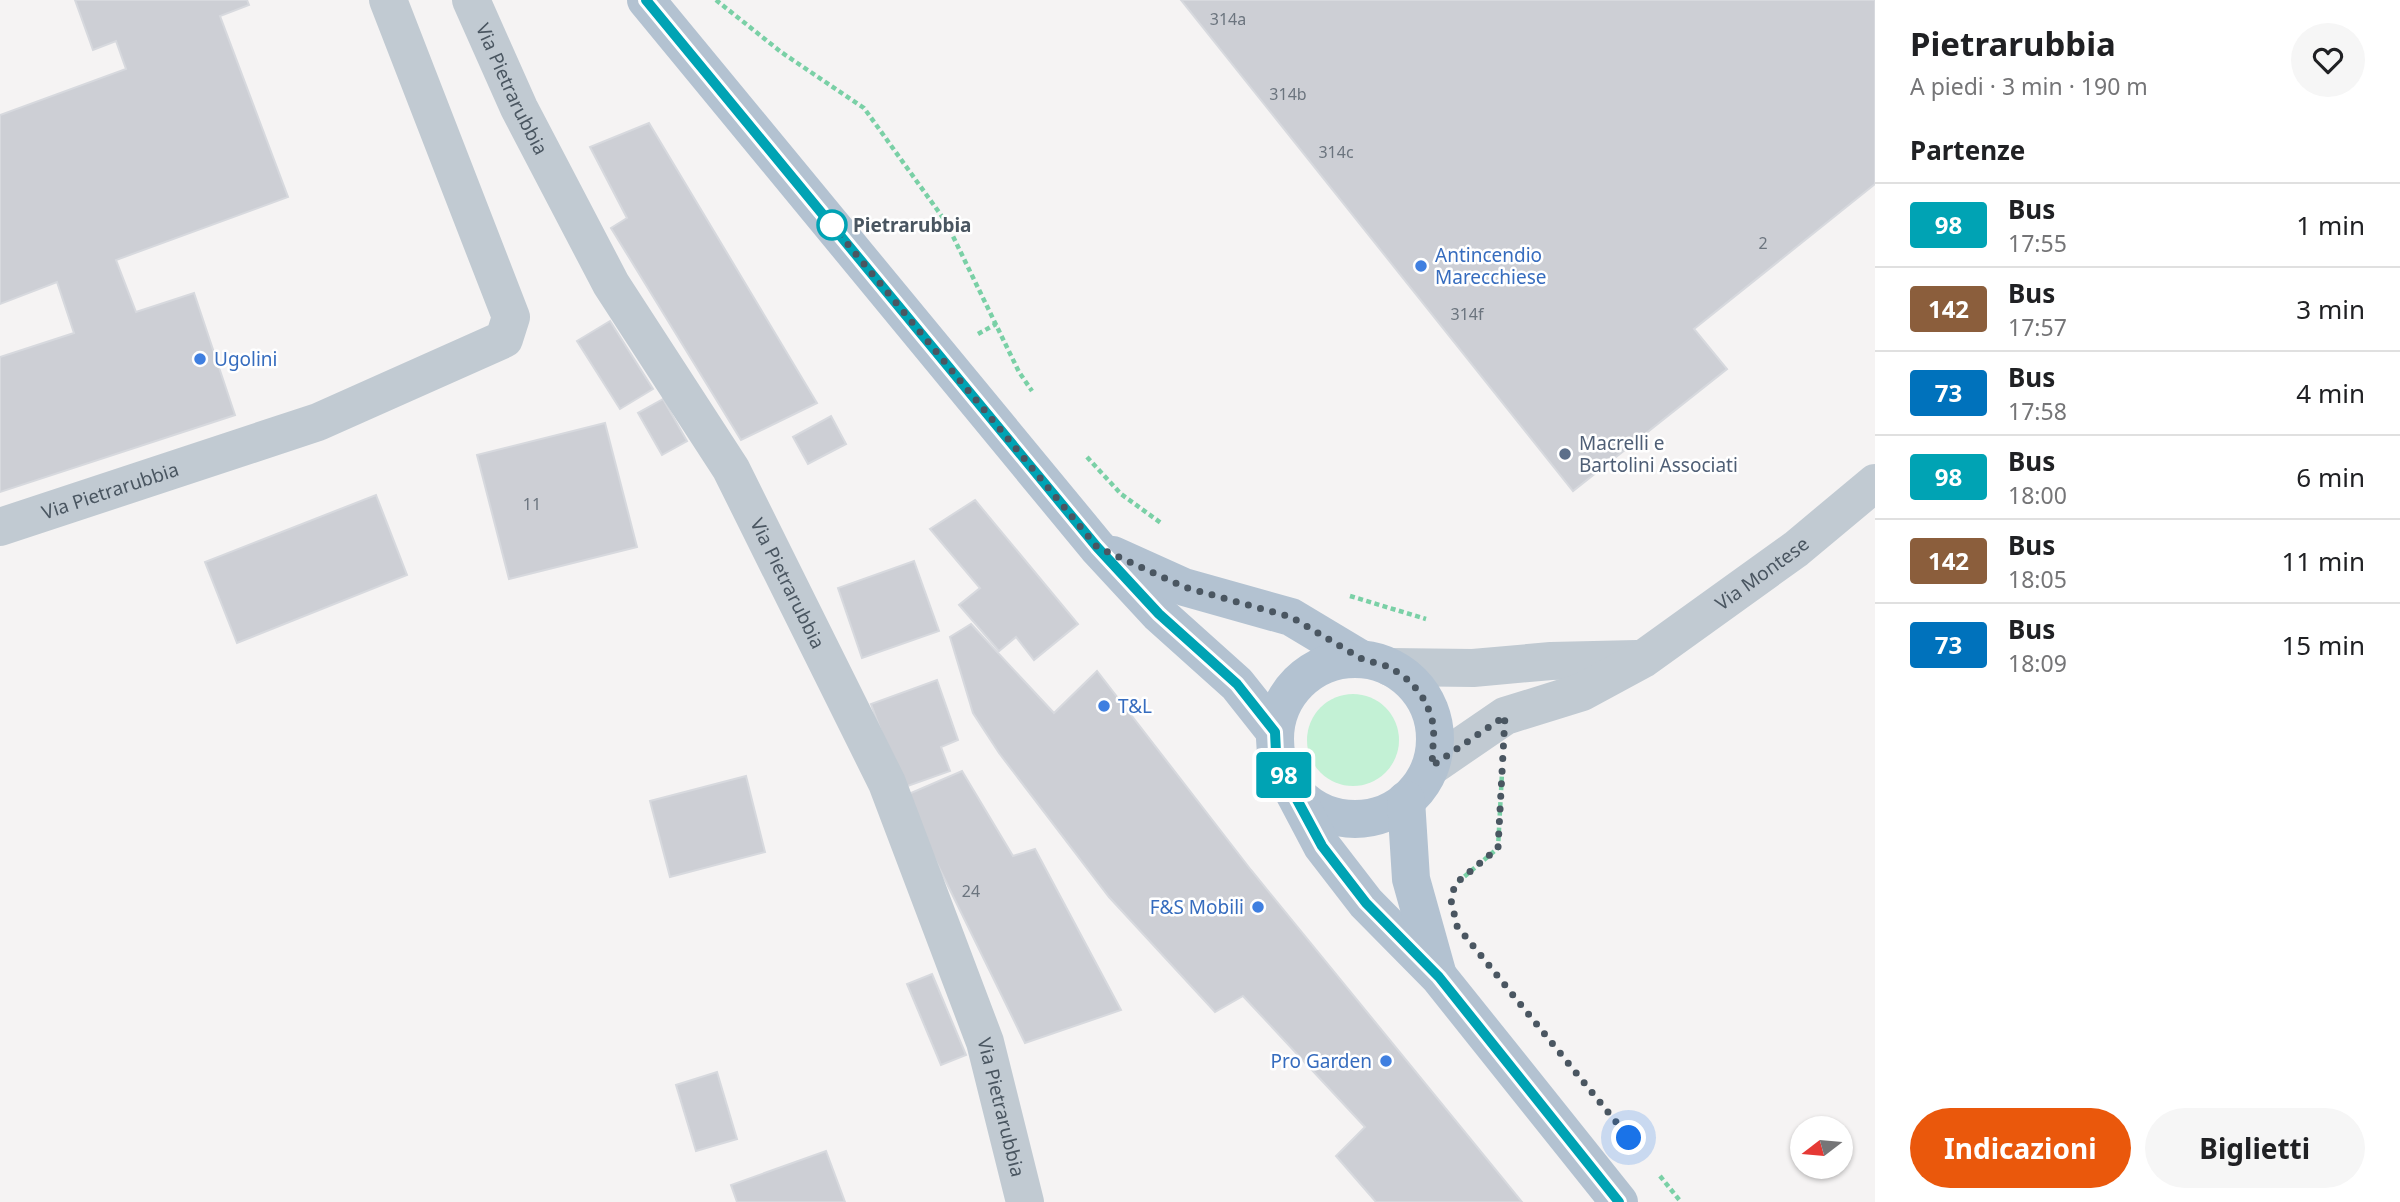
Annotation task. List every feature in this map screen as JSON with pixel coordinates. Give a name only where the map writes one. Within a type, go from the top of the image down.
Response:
[{"type":"main road","points":[[646,0],[1097,547],[1159,614],[1237,684],[1275,732]]},
{"type":"main road","points":[[1097,547],[1184,587],[1291,617],[1411,682],[1426,702],[1434,726],[1432,766],[1418,789],[1385,813],[1360,819],[1335,817],[1312,807],[1293,791]]},
{"type":"main road","points":[[1376,663],[1336,660],[1313,670],[1294,686],[1280,708],[1275,732],[1276,753],[1282,772],[1322,846],[1366,903],[1439,977],[1619,1202]]},
{"type":"main road","points":[[1406,800],[1411,879],[1439,977]]},
{"type":"street","name":"Via Pietrarubbia","points":[[0,527],[325,419],[504,339],[511,317],[469,240],[388,0]]},
{"type":"street","name":"Via Pietrarubbia","points":[[471,0],[519,108],[611,284],[731,469],[887,783],[985,1042],[1024,1202]]},
{"type":"street","name":"Via Montese","points":[[1432,766],[1505,716],[1582,692],[1643,659],[1796,549],[1875,483]]},
{"type":"street","points":[[1376,663],[1473,668],[1551,661],[1643,659]]},
{"type":"path","points":[[716,0],[781,52],[864,108],[946,222],[1019,372],[1034,394]]},
{"type":"path","points":[[972,337],[996,324]]},
{"type":"path","points":[[1084,455],[1121,495],[1163,525]]},
{"type":"path","points":[[1345,594],[1431,621]]},
{"type":"path","points":[[1455,884],[1498,848],[1505,716]]},
{"type":"path","points":[[1655,1170],[1681,1202]]},
{"type":"green space","points":[[1353,694],[1371,698],[1385,708],[1395,722],[1399,740],[1395,758],[1385,772],[1371,782],[1353,786],[1335,782],[1321,772],[1311,758],[1307,740],[1311,722],[1321,708],[1335,698]]},
{"type":"building","points":[[75,0],[247,0],[249,5],[220,16],[288,197],[116,260],[136,312],[194,293],[235,415],[0,492],[0,357],[74,333],[57,282],[0,304],[0,115],[126,69],[116,41],[93,50]]},
{"type":"building","points":[[1181,0],[1875,0],[1875,184],[1694,329],[1727,369],[1573,491]]},
{"type":"building","points":[[649,123],[817,403],[741,440],[611,228],[627,218],[590,147]]},
{"type":"building","points":[[610,321],[653,389],[620,409],[577,341]]},
{"type":"building","points":[[663,399],[687,441],[662,455],[638,413]]},
{"type":"building","points":[[831,416],[846,444],[808,464],[793,437]]},
{"type":"building","points":[[605,423],[637,547],[509,579],[477,455]]},
{"type":"building","points":[[376,495],[407,575],[237,643],[205,562]]},
{"type":"building","points":[[975,500],[1078,624],[1034,660],[1016,637],[999,651],[959,605],[980,588],[930,529]]},
{"type":"building","points":[[914,561],[939,631],[862,658],[838,588]]},
{"type":"building","points":[[971,624],[1054,713],[1097,671],[1251,870],[1522,1202],[1376,1202],[1336,1156],[1365,1127],[1243,996],[1215,1012],[1109,897],[999,753],[973,713],[950,637]]},
{"type":"building","points":[[937,680],[958,740],[941,747],[950,771],[902,788],[871,704]]},
{"type":"building","points":[[962,771],[1013,856],[1035,849],[1121,1010],[1025,1043],[904,796]]},
{"type":"building","points":[[746,776],[765,852],[670,877],[650,801]]},
{"type":"building","points":[[932,974],[966,1055],[941,1065],[907,984]]},
{"type":"building","points":[[717,1072],[737,1139],[696,1151],[676,1085]]},
{"type":"building","points":[[826,1151],[845,1202],[737,1202],[731,1185]]},
{"type":"bus line","name":"98","points":[[646,0],[1097,547],[1159,614],[1237,684],[1275,732],[1276,753],[1282,772],[1322,846],[1366,903],[1439,977],[1619,1202]]},
{"type":"place","name":"Pietrarubbia","points":[[832,225]]},
{"type":"place","name":"Antincendio Marecchiese","points":[[1421,266]]},
{"type":"place","name":"Ugolini","points":[[200,359]]},
{"type":"place","name":"Macrelli e Bartolini Associati","points":[[1565,454]]},
{"type":"place","name":"T&L","points":[[1104,706]]},
{"type":"place","name":"F&S Mobili","points":[[1258,907]]},
{"type":"place","name":"Pro Garden","points":[[1386,1061]]},
{"type":"route","points":[[832,225],[1097,547],[1184,587],[1291,617],[1362,659],[1390,667],[1411,682],[1426,702],[1434,726],[1432,766],[1505,716],[1498,848],[1455,884],[1451,900],[1457,926],[1629,1138]]}]
